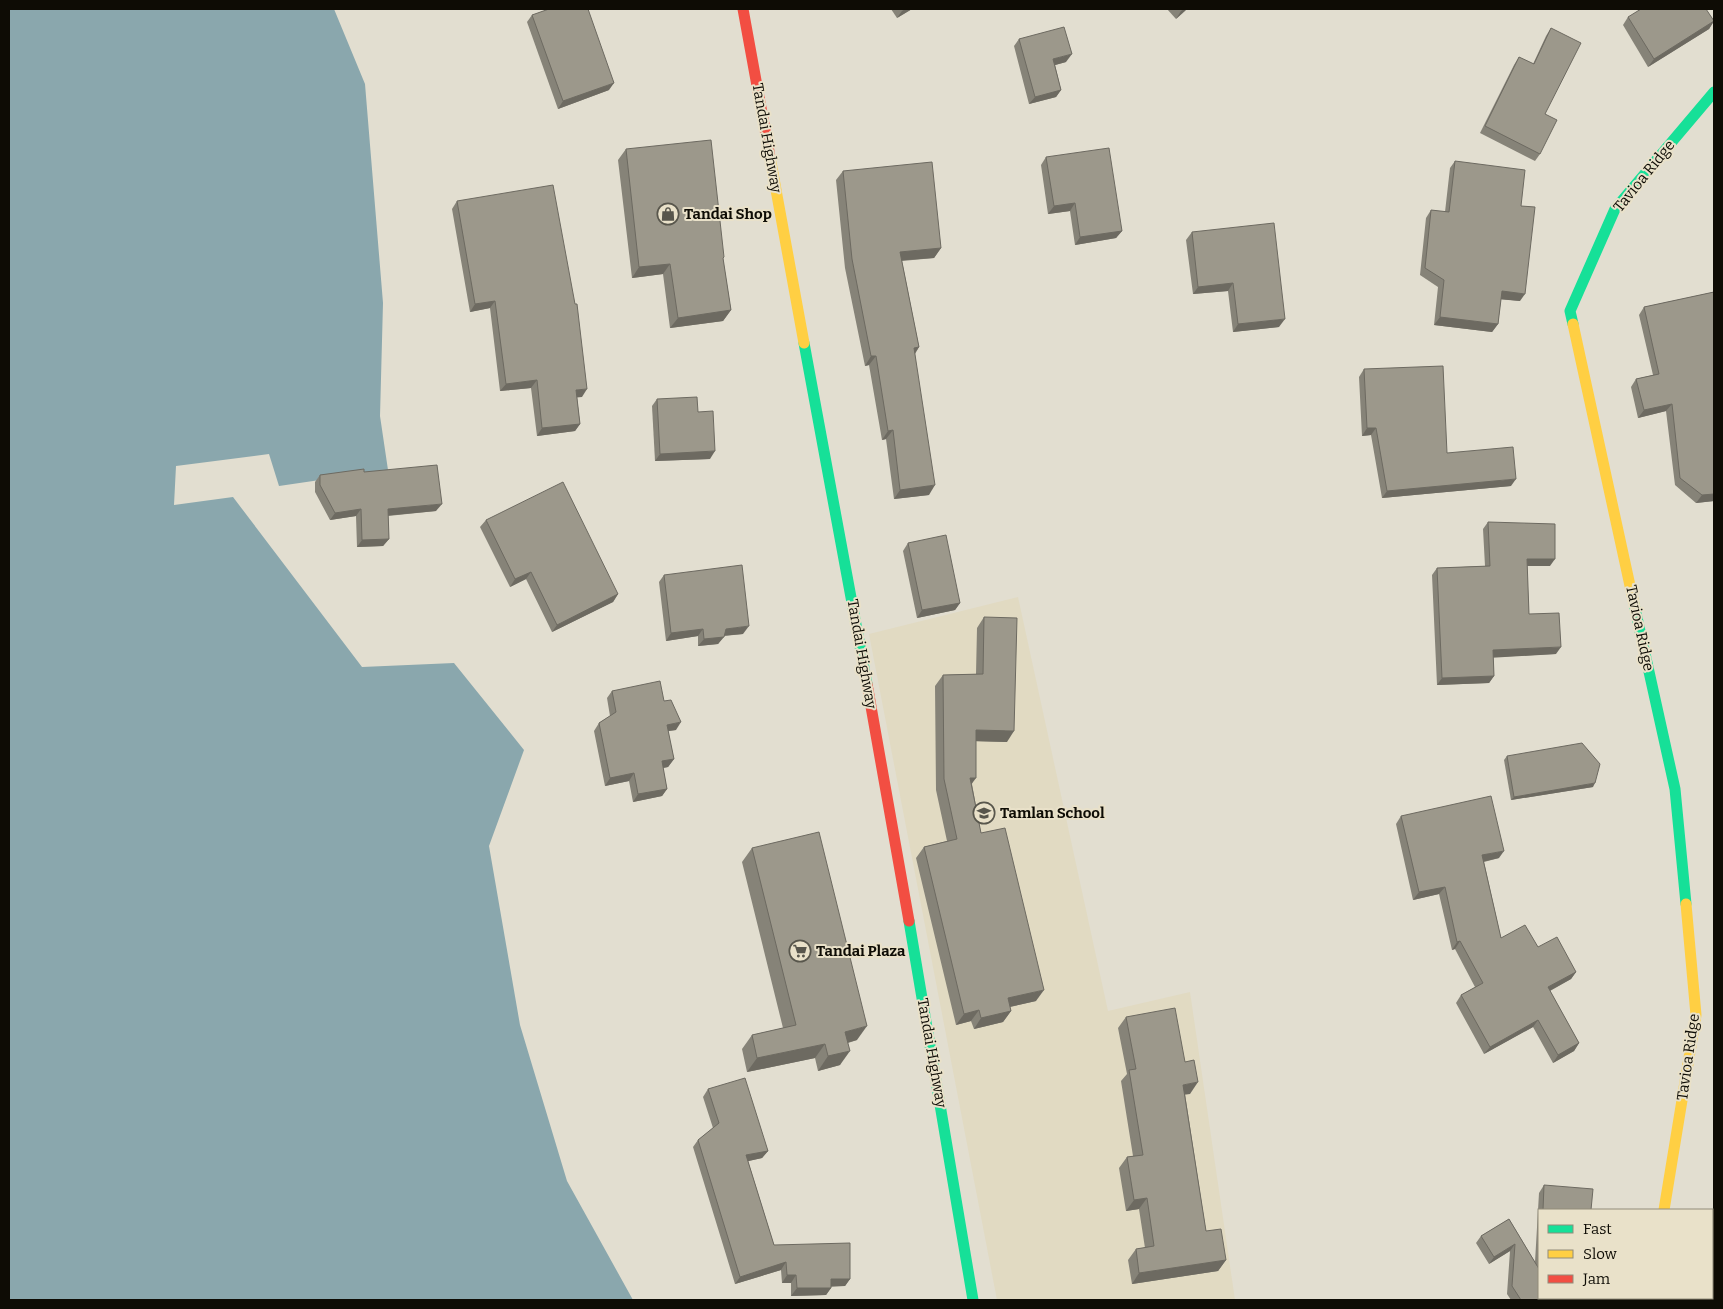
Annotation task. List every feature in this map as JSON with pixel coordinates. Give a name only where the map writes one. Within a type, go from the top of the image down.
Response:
[{"type":"main road","name":"Tandai Highway","points":[[743,9],[895,838],[973,1300]]},
{"type":"main road","name":"Tavioa Ridge","points":[[1664,1209],[1696,1015],[1675,789],[1570,311],[1615,208],[1714,92]]},
{"type":"shaded area","name":"Tamlan School","points":[[1018,597],[1108,1011],[1190,992],[1235,1300],[997,1300],[869,634]]},
{"type":"water","points":[[9,9],[334,9],[365,84],[383,303],[380,416],[388,470],[279,486],[269,454],[176,466],[174,505],[233,497],[362,667],[454,663],[524,750],[489,846],[520,1025],[567,1181],[633,1300],[9,1300]]},
{"type":"building","points":[[549,9],[588,9],[614,83],[563,101],[532,15]]},
{"type":"building","points":[[1641,9],[1706,9],[1714,21],[1654,59],[1628,17]]},
{"type":"building","points":[[1064,27],[1072,54],[1053,59],[1061,90],[1035,97],[1019,39]]},
{"type":"building","points":[[1551,28],[1581,43],[1545,114],[1557,120],[1540,154],[1485,126],[1519,57],[1534,64]]},
{"type":"building","name":"Tandai Shop","points":[[711,140],[723,258],[731,310],[678,318],[670,264],[639,267],[626,149]]},
{"type":"building","points":[[1109,148],[1122,231],[1080,237],[1075,203],[1054,206],[1046,157]]},
{"type":"building","points":[[1455,161],[1525,170],[1521,206],[1535,207],[1525,294],[1502,291],[1498,324],[1440,317],[1444,280],[1425,268],[1431,210],[1449,212]]},
{"type":"building","points":[[932,162],[941,248],[900,252],[919,347],[914,348],[935,485],[900,490],[893,430],[888,431],[876,356],[871,356],[852,259],[843,171]]},
{"type":"building","points":[[553,185],[575,304],[577,304],[587,389],[576,390],[580,424],[542,428],[537,380],[506,384],[495,301],[475,304],[457,201]]},
{"type":"building","points":[[1274,223],[1285,319],[1238,324],[1233,283],[1198,287],[1192,232]]},
{"type":"building","points":[[1714,292],[1714,494],[1702,495],[1680,478],[1672,404],[1644,410],[1636,379],[1659,374],[1644,307]]},
{"type":"building","points":[[1443,366],[1447,453],[1513,447],[1516,479],[1387,491],[1376,428],[1367,428],[1364,369]]},
{"type":"building","points":[[697,397],[698,412],[713,411],[715,451],[660,454],[657,399]]},
{"type":"building","points":[[437,465],[442,504],[388,509],[389,539],[362,540],[361,509],[335,513],[320,485],[320,475],[364,469],[364,472]]},
{"type":"building","points":[[563,482],[618,594],[557,625],[531,572],[515,579],[486,520]]},
{"type":"building","points":[[1488,522],[1555,524],[1555,559],[1527,559],[1529,614],[1559,613],[1561,647],[1493,650],[1494,676],[1442,678],[1437,568],[1490,566]]},
{"type":"building","points":[[946,535],[960,603],[922,610],[908,543]]},
{"type":"building","points":[[742,565],[749,626],[726,629],[724,637],[704,639],[703,629],[671,633],[664,575]]},
{"type":"building","points":[[984,617],[1017,618],[1014,731],[976,730],[976,778],[970,778],[981,833],[1005,828],[1044,990],[1008,998],[1011,1011],[981,1018],[979,1010],[964,1014],[924,847],[957,839],[944,779],[943,675],[983,674]]},
{"type":"building","points":[[660,681],[664,701],[671,700],[681,722],[667,725],[674,759],[662,761],[667,789],[638,794],[634,773],[610,778],[599,723],[616,712],[612,691]]},
{"type":"building","points":[[1582,743],[1600,764],[1595,783],[1514,797],[1507,756]]},
{"type":"building","points":[[1491,796],[1504,851],[1482,855],[1501,938],[1525,925],[1538,947],[1557,937],[1576,972],[1548,987],[1579,1043],[1558,1055],[1538,1020],[1490,1047],[1461,995],[1483,983],[1460,941],[1457,942],[1445,887],[1419,892],[1401,816]]},
{"type":"building","name":"Tandai Plaza","points":[[819,832],[867,1026],[845,1032],[850,1051],[828,1056],[825,1044],[757,1058],[752,1035],[796,1025],[752,848]]},
{"type":"building","points":[[1175,1008],[1185,1062],[1194,1060],[1198,1082],[1183,1085],[1206,1231],[1221,1229],[1226,1260],[1139,1273],[1136,1249],[1154,1246],[1147,1198],[1134,1200],[1127,1157],[1143,1155],[1129,1070],[1136,1069],[1126,1017]]},
{"type":"building","points":[[745,1078],[768,1151],[746,1155],[774,1245],[850,1243],[850,1279],[831,1279],[831,1288],[797,1288],[796,1275],[787,1275],[786,1262],[740,1277],[698,1140],[719,1123],[708,1089]]},
{"type":"building","points":[[1544,1185],[1593,1189],[1591,1209],[1543,1209]]},
{"type":"building","points":[[1509,1219],[1538,1267],[1538,1299],[1552,1299],[1521,1300],[1512,1286],[1515,1244],[1494,1257],[1481,1236]]},
{"type":"traffic: fast","points":[[1573,324],[1570,311],[1615,209],[1714,92]]},
{"type":"traffic: fast","points":[[804,343],[867,684]]},
{"type":"traffic: fast","points":[[1634,604],[1675,789],[1686,904]]},
{"type":"traffic: fast","points":[[909,921],[973,1300]]},
{"type":"traffic: slow","points":[[770,157],[804,343]]},
{"type":"traffic: slow","points":[[1573,324],[1634,604]]},
{"type":"traffic: slow","points":[[1664,1209],[1696,1015],[1686,904]]},
{"type":"traffic: jam","points":[[743,9],[770,157]]},
{"type":"traffic: jam","points":[[867,684],[909,921]]},
{"type":"place","name":"Tandai Shop","points":[[668,214]]},
{"type":"place","name":"Tamlan School","points":[[984,813]]},
{"type":"place","name":"Tandai Plaza","points":[[800,951]]}]
